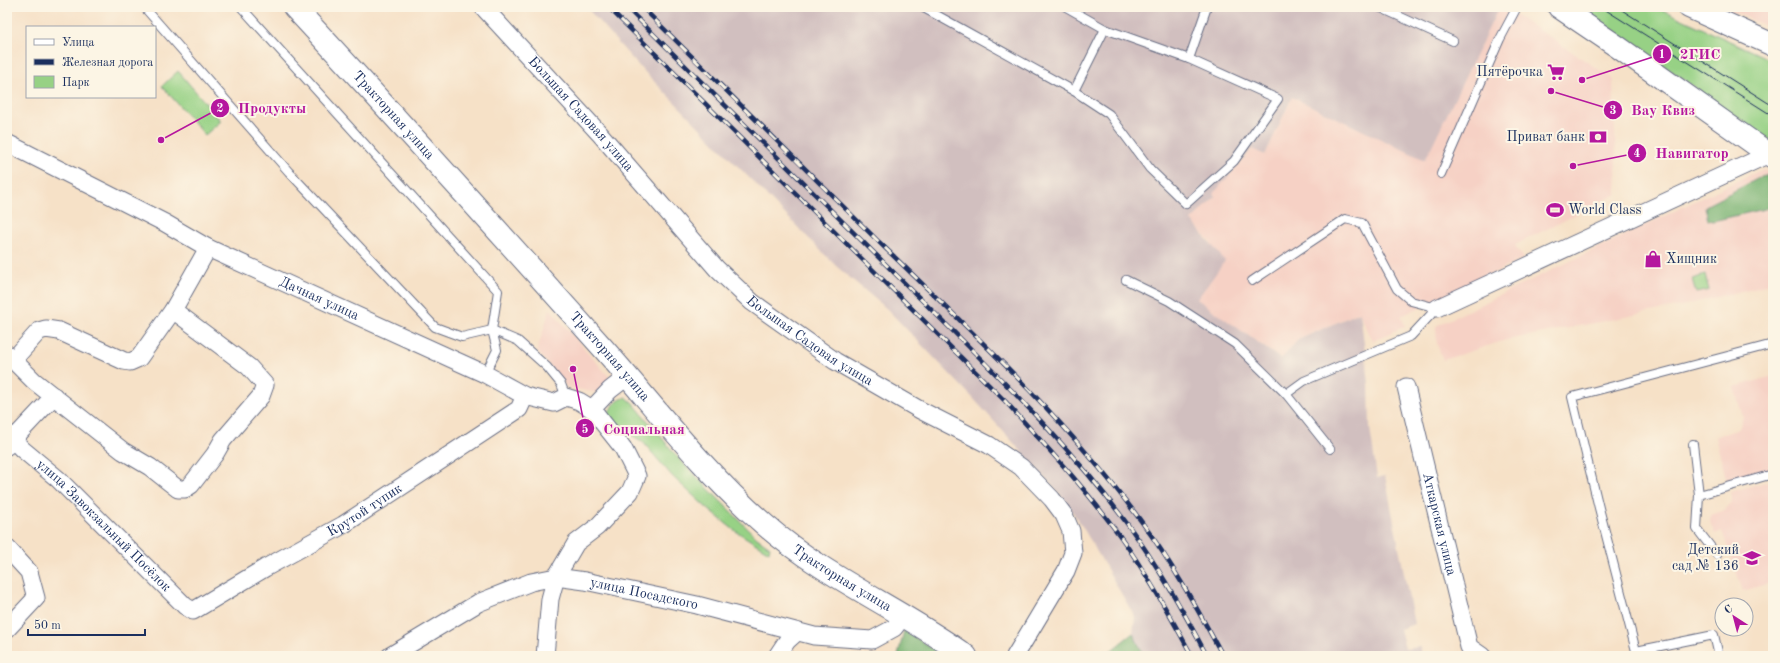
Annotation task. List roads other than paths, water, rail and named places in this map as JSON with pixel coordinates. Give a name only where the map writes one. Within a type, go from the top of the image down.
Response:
[{"type":"main road","name":"Тракторная улица","points":[[294,7],[628,376],[725,489],[767,527],[840,579],[904,615],[966,656]]},
{"type":"main road","points":[[1558,7],[1618,47],[1771,156]]},
{"type":"main road","points":[[1689,7],[1720,17],[1773,45]]},
{"type":"street","name":"Большая Садовая улица","points":[[482,7],[600,134],[717,269],[752,302],[835,361],[920,410],[989,445],[1021,467],[1052,499],[1064,515],[1071,531],[1073,553],[1066,572],[1015,656]]},
{"type":"street","name":"Дачная улица","points":[[7,143],[165,223],[208,248],[485,374],[525,396],[554,403],[566,397]]},
{"type":"street","points":[[1437,308],[1771,156]]},
{"type":"street","points":[[173,310],[249,366],[265,385],[261,396],[223,440],[216,454],[191,485],[185,489],[178,489],[150,468],[124,452],[34,381],[10,356],[39,332],[46,329],[59,331],[117,358],[130,362],[138,358],[173,310],[208,248]]},
{"type":"street","points":[[592,409],[610,390],[628,376]]},
{"type":"street","name":"Аткарская улица","points":[[1406,387],[1469,647],[1482,656]]},
{"type":"street","name":"улица Завокзальный Посёлок","points":[[54,396],[9,439],[58,479],[185,606],[193,611]]},
{"type":"street","name":"Крутой тупик","points":[[193,611],[265,568],[343,525],[519,409],[525,396]]},
{"type":"street","points":[[545,656],[550,599],[556,577],[576,543],[597,527],[630,492],[637,476],[623,448],[592,409],[579,401],[566,397]]},
{"type":"street","points":[[7,548],[29,572],[36,598],[7,629]]},
{"type":"street","name":"улица Посадского","points":[[390,656],[478,603],[531,582],[556,577],[585,581],[697,605],[814,636],[872,640],[894,628],[904,615]]},
{"type":"street","points":[[777,656],[787,641],[797,632]]},
{"type":"lane","points":[[144,7],[289,172],[435,327],[462,337],[492,330],[518,341],[547,367],[562,384],[566,397]]},
{"type":"lane","points":[[241,7],[498,291],[492,330],[496,350],[485,374]]},
{"type":"lane","points":[[922,7],[1074,91],[1109,114],[1150,169],[1186,204],[1234,161],[1278,99],[1189,59],[1105,29],[1066,7]]},
{"type":"lane","points":[[1189,59],[1207,7]]},
{"type":"lane","points":[[1379,7],[1453,40]]},
{"type":"lane","points":[[1441,174],[1500,39],[1516,7]]},
{"type":"lane","points":[[1074,91],[1105,29]]},
{"type":"lane","points":[[1252,280],[1344,219],[1362,223],[1397,289],[1411,301],[1437,308],[1411,336],[1304,381],[1286,394]]},
{"type":"lane","points":[[1126,280],[1169,301],[1235,344],[1286,394],[1330,449]]},
{"type":"lane","points":[[1720,656],[1714,635],[1635,654],[1572,397],[1773,344]]},
{"type":"lane","points":[[1693,444],[1699,495],[1697,529],[1717,554]]},
{"type":"lane","points":[[1699,495],[1773,474]]},
{"type":"tram line","points":[[1601,7],[1773,116]]},
{"type":"tram line","points":[[1617,7],[1773,106]]},
{"type":"railway","points":[[608,7],[1005,401],[1035,434],[1079,484],[1120,536],[1140,565],[1192,656]]},
{"type":"railway","points":[[626,7],[1028,407],[1071,454],[1112,503],[1142,544],[1190,623],[1207,656]]},
{"type":"railway","points":[[642,7],[982,342],[1081,446],[1112,483],[1163,553],[1223,656]]},
{"type":"place","name":"Пятёрочка","points":[[1556,72]]},
{"type":"place","name":"2ГИС","points":[[1582,80]]},
{"type":"place","name":"Вау Квиз","points":[[1551,91]]},
{"type":"place","name":"Приват банк","points":[[1598,137]]},
{"type":"place","name":"Продукты","points":[[161,140]]},
{"type":"place","name":"Навигатор","points":[[1573,166]]},
{"type":"place","name":"World Class","points":[[1555,210]]},
{"type":"place","name":"Хищник","points":[[1653,259]]},
{"type":"place","name":"Социальная","points":[[573,369]]},
{"type":"place","name":"Детский сад № 136","points":[[1752,558]]}]
